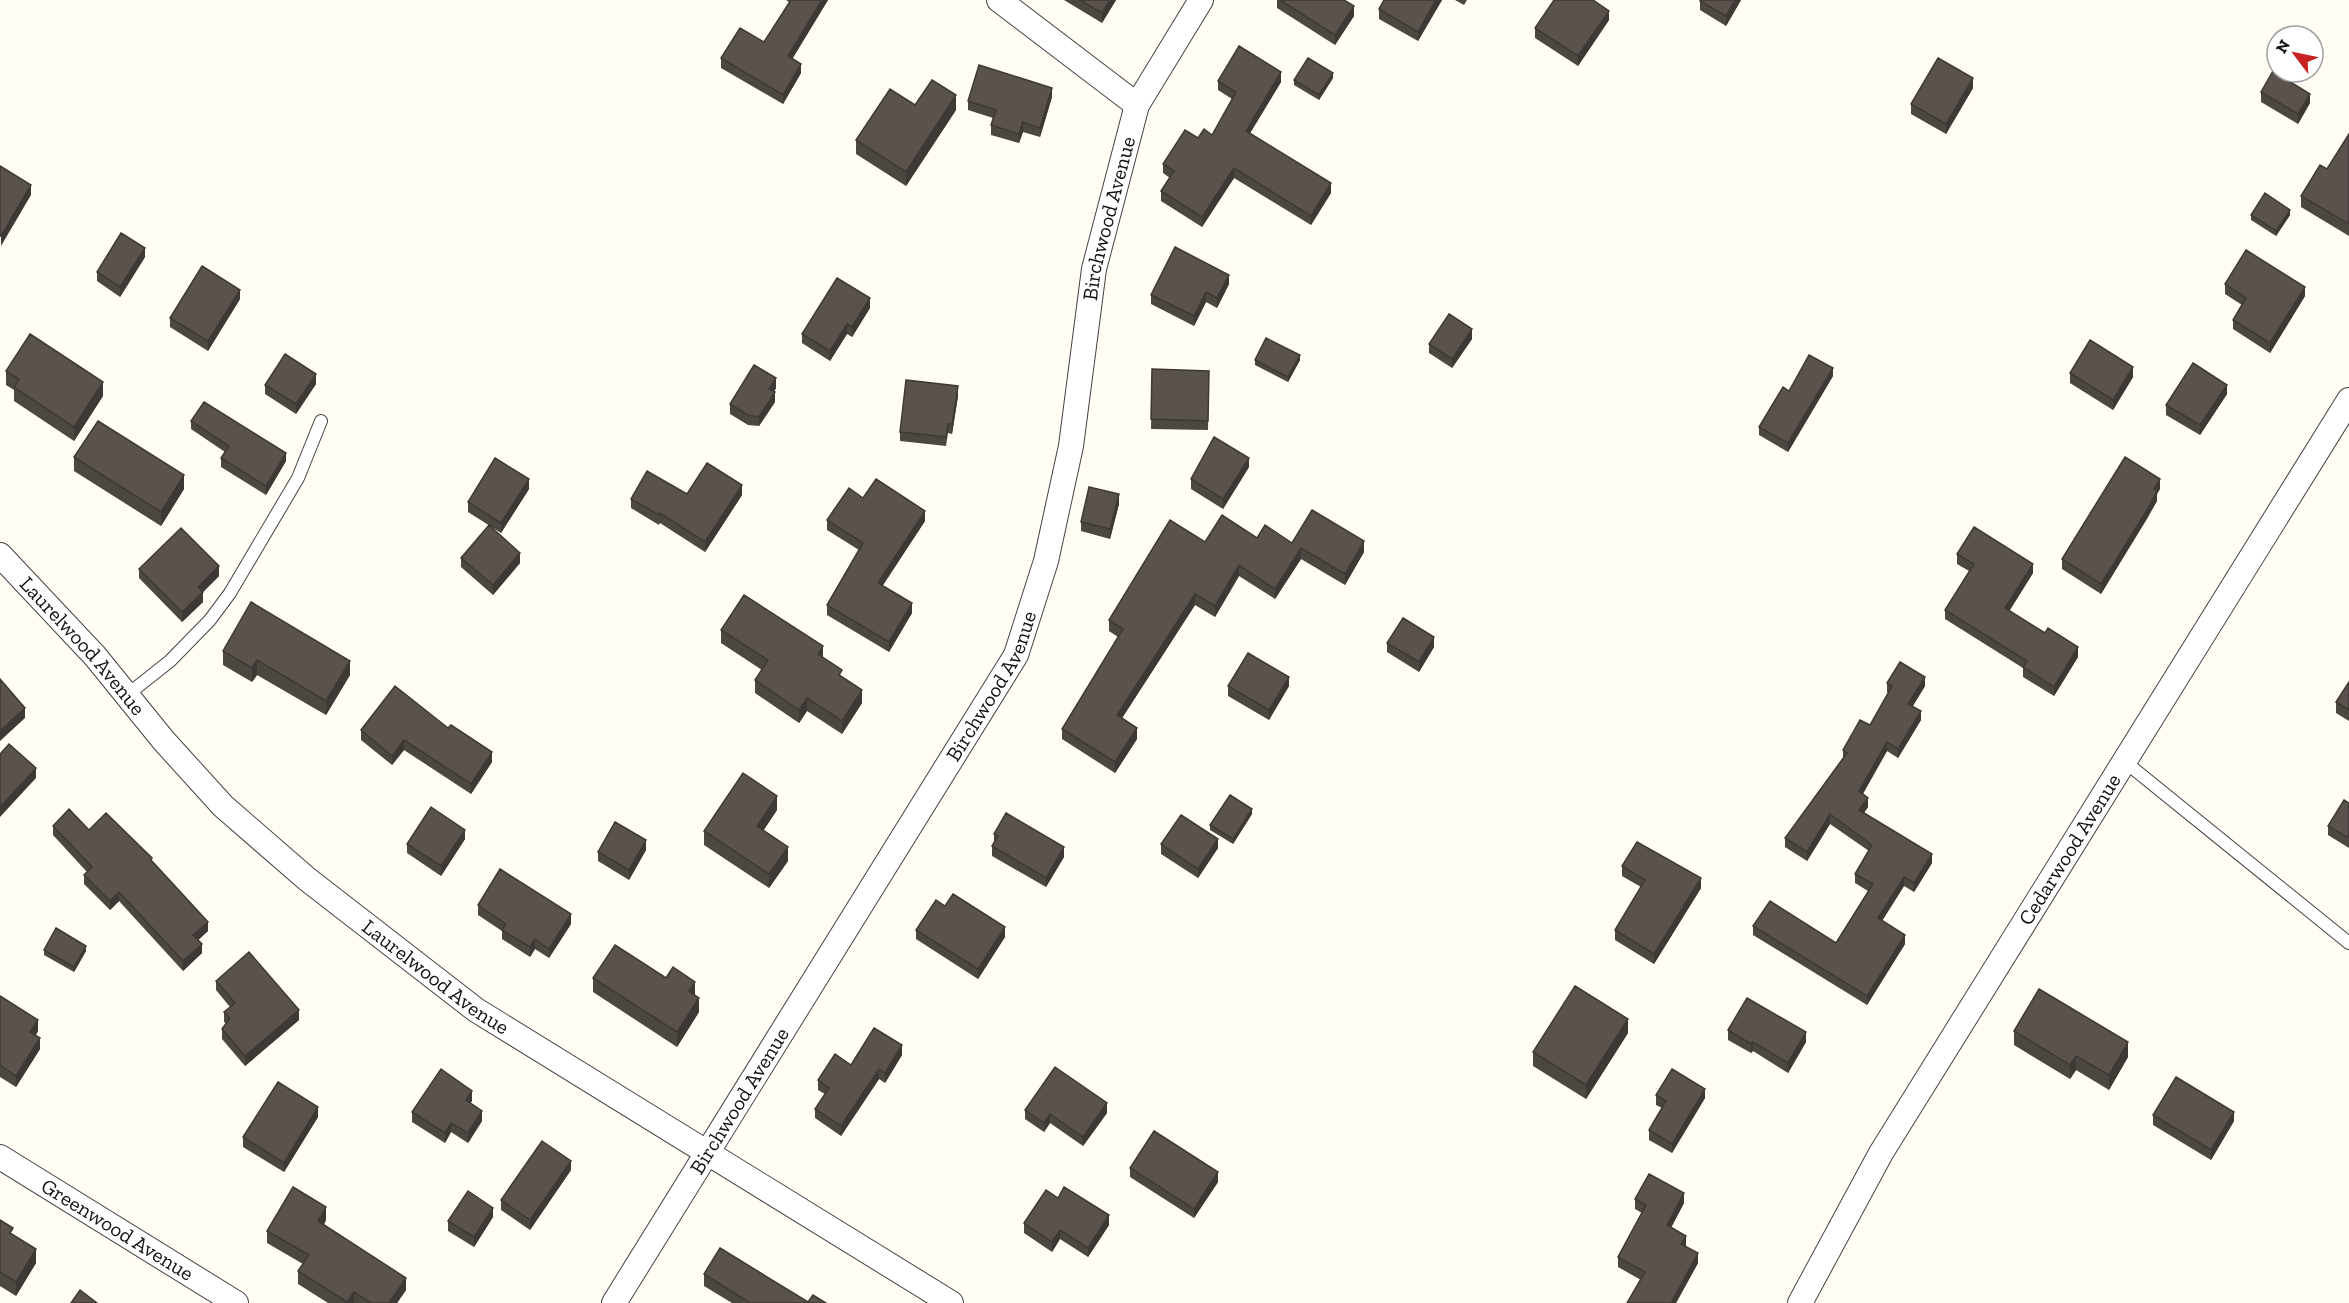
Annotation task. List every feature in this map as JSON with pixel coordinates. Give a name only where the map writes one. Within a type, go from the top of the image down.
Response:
[{"type":"street","points":[[999,0],[1137,105]]},
{"type":"street","name":"Birchwood Avenue","points":[[614,1303],[1016,655],[1046,561],[1071,446],[1094,269],[1137,105],[1201,0]]},
{"type":"street","name":"Cedarwood Avenue","points":[[1800,1303],[1881,1153],[2349,400]]},
{"type":"street","name":"Laurelwood Avenue","points":[[0,555],[95,656],[223,806],[307,879],[476,1010],[951,1303]]},
{"type":"street","name":"Greenwood Avenue","points":[[0,1156],[236,1303]]},
{"type":"lane","points":[[127,695],[170,661],[210,620],[230,593],[298,478],[321,421]]},
{"type":"lane","points":[[2124,761],[2349,943]]},
{"type":"building","points":[[791,0],[822,0],[788,56],[801,64],[783,95],[721,58],[740,28],[764,42]]},
{"type":"building","points":[[1080,0],[1110,0],[1102,13]]},
{"type":"building","points":[[1280,0],[1344,0],[1354,6],[1335,35]]},
{"type":"building","points":[[1384,0],[1436,0],[1418,32],[1379,9]]},
{"type":"building","points":[[1554,0],[1593,0],[1609,11],[1578,56],[1535,28]]},
{"type":"building","points":[[1701,0],[1735,0],[1726,16]]},
{"type":"building","points":[[1239,46],[1281,72],[1246,131],[1331,183],[1311,216],[1234,168],[1202,217],[1161,191],[1174,171],[1163,164],[1185,130],[1198,138],[1204,129],[1212,135],[1236,92],[1218,81]]},
{"type":"building","points":[[1308,58],[1333,73],[1319,95],[1294,80]]},
{"type":"building","points":[[1938,58],[1973,78],[1946,124],[1911,104]]},
{"type":"building","points":[[979,65],[1052,88],[1040,128],[1023,122],[1019,134],[991,125],[996,110],[968,101]]},
{"type":"building","points":[[932,80],[956,95],[906,172],[856,140],[890,89],[915,105]]},
{"type":"building","points":[[2266,84],[2294,84],[2310,94],[2298,114],[2261,92]]},
{"type":"building","points":[[2349,134],[2349,224],[2301,196],[2320,165],[2327,169]]},
{"type":"building","points":[[0,166],[31,185],[1,236],[0,236]]},
{"type":"building","points":[[2265,193],[2290,210],[2276,231],[2251,215]]},
{"type":"building","points":[[121,233],[145,248],[120,287],[97,272]]},
{"type":"building","points":[[1175,247],[1229,275],[1217,298],[1206,292],[1194,316],[1151,295]]},
{"type":"building","points":[[2246,250],[2305,287],[2270,343],[2233,320],[2246,298],[2225,284]]},
{"type":"building","points":[[202,266],[240,290],[208,341],[170,318]]},
{"type":"building","points":[[837,278],[870,298],[852,327],[847,324],[830,351],[802,334]]},
{"type":"building","points":[[1449,314],[1472,329],[1452,359],[1429,344]]},
{"type":"building","points":[[30,334],[103,382],[74,427],[14,387],[19,379],[6,371]]},
{"type":"building","points":[[1266,338],[1300,355],[1288,377],[1255,360]]},
{"type":"building","points":[[2090,340],[2133,367],[2113,400],[2070,373]]},
{"type":"building","points":[[285,354],[316,374],[296,404],[265,385]]},
{"type":"building","points":[[1809,355],[1833,368],[1788,443],[1759,427],[1783,387],[1789,391]]},
{"type":"building","points":[[2193,363],[2227,385],[2200,425],[2166,405]]},
{"type":"building","points":[[754,365],[776,378],[769,389],[775,392],[759,417],[748,415],[730,404]]},
{"type":"building","points":[[1152,369],[1209,371],[1208,421],[1151,419]]},
{"type":"building","points":[[906,380],[958,386],[952,424],[948,424],[946,437],[900,432]]},
{"type":"building","points":[[204,402],[286,453],[266,486],[221,458],[229,446],[191,421]]},
{"type":"building","points":[[98,421],[184,475],[161,512],[74,457]]},
{"type":"building","points":[[1214,437],[1249,458],[1223,499],[1191,479]]},
{"type":"building","points":[[2125,457],[2160,479],[2154,489],[2157,491],[2147,510],[2101,584],[2062,559]]},
{"type":"building","points":[[495,458],[529,479],[501,523],[468,502]]},
{"type":"building","points":[[707,463],[742,485],[705,542],[660,513],[659,515],[631,499],[647,471],[687,494]]},
{"type":"building","points":[[876,479],[925,511],[878,583],[912,603],[889,642],[827,605],[863,543],[827,520],[849,488],[863,498]]},
{"type":"building","points":[[1089,487],[1119,494],[1110,529],[1081,522]]},
{"type":"building","points":[[1312,510],[1364,541],[1345,574],[1301,548],[1275,589],[1239,565],[1215,606],[1195,594],[1117,715],[1137,728],[1115,762],[1062,729],[1123,629],[1109,620],[1170,520],[1205,542],[1222,515],[1257,538],[1265,525],[1292,543]]},
{"type":"building","points":[[489,525],[520,553],[493,585],[461,558]]},
{"type":"building","points":[[1974,527],[2033,564],[2005,608],[2045,633],[2048,628],[2078,647],[2054,687],[2023,667],[2027,661],[1945,610],[1974,564],[1957,554]]},
{"type":"building","points":[[181,528],[219,566],[198,587],[203,592],[182,612],[139,569]]},
{"type":"building","points":[[744,595],[823,646],[818,654],[842,670],[839,675],[862,690],[842,721],[807,698],[799,710],[755,680],[768,660],[721,630]]},
{"type":"building","points":[[251,602],[350,661],[326,701],[257,660],[252,668],[223,651]]},
{"type":"building","points":[[1403,618],[1434,637],[1419,662],[1387,643]]},
{"type":"building","points":[[1248,653],[1289,677],[1269,710],[1228,686]]},
{"type":"building","points":[[1900,662],[1925,677],[1908,704],[1921,711],[1898,749],[1887,742],[1859,791],[1868,798],[1859,810],[1932,854],[1914,883],[1904,877],[1878,918],[1905,935],[1867,996],[1753,926],[1770,901],[1836,943],[1873,884],[1855,874],[1872,845],[1830,814],[1807,852],[1785,838],[1847,753],[1843,750],[1860,720],[1870,725],[1892,686],[1887,683]]},
{"type":"building","points":[[0,679],[25,708],[0,731]]},
{"type":"building","points":[[2349,682],[2349,710],[2336,702]]},
{"type":"building","points":[[395,686],[448,728],[451,725],[492,752],[471,784],[404,740],[392,756],[361,730]]},
{"type":"building","points":[[9,744],[36,768],[0,807],[0,754]]},
{"type":"building","points":[[743,773],[777,796],[757,826],[788,847],[769,874],[704,831]]},
{"type":"building","points":[[1230,795],[1252,809],[1233,839],[1210,825]]},
{"type":"building","points":[[2344,800],[2349,803],[2349,838],[2328,826]]},
{"type":"building","points":[[431,807],[465,830],[441,866],[407,844]]},
{"type":"building","points":[[69,809],[89,830],[106,813],[152,858],[151,860],[208,922],[193,935],[202,944],[183,961],[119,892],[110,901],[84,875],[92,867],[53,826]]},
{"type":"building","points":[[1006,813],[1064,847],[1046,878],[992,846],[998,836],[994,834]]},
{"type":"building","points":[[1181,815],[1218,839],[1198,869],[1161,844]]},
{"type":"building","points":[[615,822],[646,840],[629,870],[598,852]]},
{"type":"building","points":[[1637,842],[1701,878],[1654,954],[1615,930],[1645,880],[1622,866]]},
{"type":"building","points":[[500,869],[571,914],[549,949],[535,939],[530,947],[502,930],[506,924],[478,905]]},
{"type":"building","points":[[953,894],[1005,927],[978,969],[916,930],[936,900],[945,906]]},
{"type":"building","points":[[56,928],[86,946],[74,967],[44,950]]},
{"type":"building","points":[[615,945],[666,978],[673,967],[695,982],[689,991],[699,998],[677,1032],[593,978]]},
{"type":"building","points":[[249,952],[299,1010],[245,1056],[222,1029],[230,1018],[224,1012],[235,1003],[216,981]]},
{"type":"building","points":[[1575,986],[1628,1019],[1586,1085],[1533,1052]]},
{"type":"building","points":[[2039,989],[2128,1042],[2109,1075],[2076,1056],[2070,1065],[2014,1031]]},
{"type":"building","points":[[0,996],[38,1020],[30,1032],[40,1038],[16,1076],[0,1065]]},
{"type":"building","points":[[1747,998],[1806,1032],[1788,1063],[1728,1030]]},
{"type":"building","points":[[874,1028],[902,1045],[885,1073],[879,1069],[841,1126],[815,1109],[829,1088],[818,1080],[835,1054],[851,1065]]},
{"type":"building","points":[[1055,1067],[1107,1103],[1083,1137],[1050,1114],[1044,1123],[1025,1110]]},
{"type":"building","points":[[441,1069],[472,1091],[466,1100],[482,1111],[468,1133],[451,1123],[445,1133],[412,1112]]},
{"type":"building","points":[[1672,1069],[1705,1089],[1672,1144],[1649,1130],[1666,1101],[1656,1095]]},
{"type":"building","points":[[2176,1077],[2234,1112],[2211,1150],[2153,1115]]},
{"type":"building","points":[[278,1082],[318,1107],[284,1163],[243,1137]]},
{"type":"building","points":[[1154,1131],[1218,1172],[1194,1209],[1130,1168]]},
{"type":"building","points":[[542,1141],[571,1161],[530,1220],[501,1200]]},
{"type":"building","points":[[1649,1174],[1684,1193],[1667,1225],[1686,1236],[1681,1244],[1698,1253],[1671,1303],[1627,1303],[1645,1272],[1618,1257],[1646,1205],[1635,1199]]},
{"type":"building","points":[[293,1187],[326,1207],[318,1221],[406,1278],[389,1303],[371,1303],[354,1292],[347,1302],[298,1271],[309,1255],[267,1231]]},
{"type":"building","points":[[1064,1187],[1109,1215],[1088,1248],[1060,1230],[1052,1242],[1024,1223],[1046,1190],[1058,1198]]},
{"type":"building","points":[[468,1191],[493,1208],[474,1237],[448,1221]]},
{"type":"building","points":[[0,1220],[13,1228],[10,1233],[36,1249],[16,1282],[0,1272]]},
{"type":"building","points":[[720,1248],[808,1302],[813,1295],[826,1303],[750,1303],[704,1274]]},
{"type":"building","points":[[80,1290],[97,1303],[71,1303]]}]
